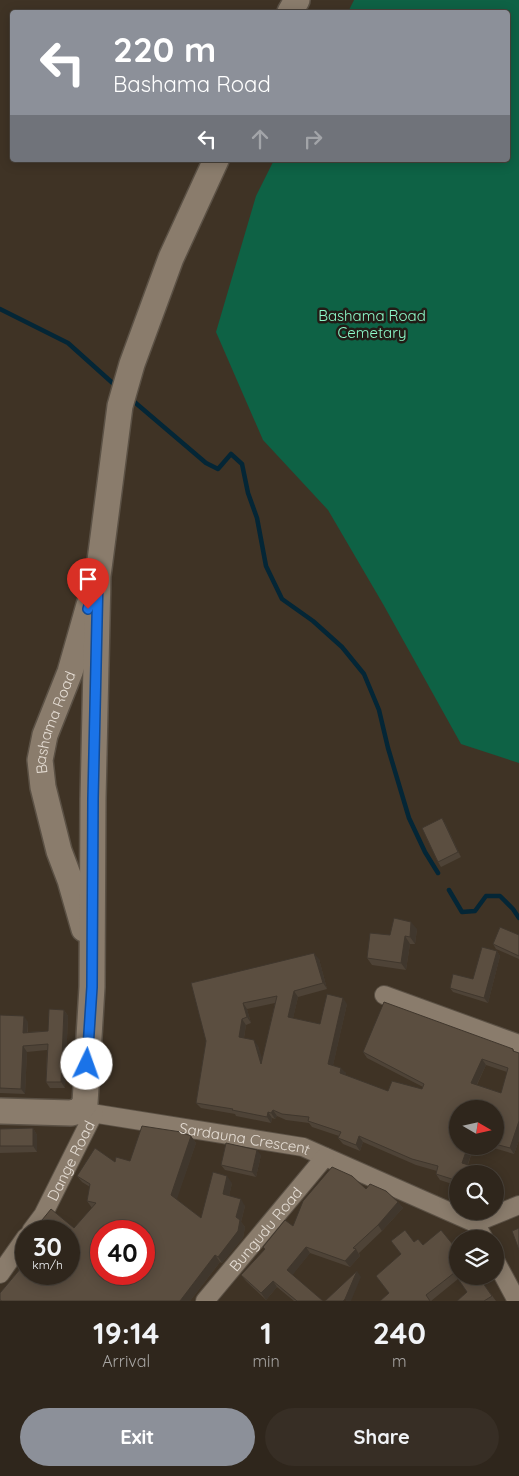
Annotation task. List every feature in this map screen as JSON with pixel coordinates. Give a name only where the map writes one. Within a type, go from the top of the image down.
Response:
[{"type":"street","name":"Bashama Road","points":[[87,1112],[85,1103],[92,987],[98,576],[120,406],[132,364],[171,258],[215,162]]},
{"type":"street","name":"Bashama Road","points":[[92,955],[70,880],[59,851],[43,787],[40,760],[45,735],[70,672],[98,576]]},
{"type":"street","points":[[384,995],[519,1044]]},
{"type":"street","name":"Sardauna Crescent","points":[[0,1110],[87,1112],[303,1147],[478,1230]]},
{"type":"street","name":"Dange Road","points":[[39,1220],[87,1112]]},
{"type":"street","name":"Bungudu Road","points":[[205,1301],[325,1157]]},
{"type":"street","points":[[482,1230],[519,1205]]},
{"type":"street","points":[[0,1274],[15,1253]]},
{"type":"street","points":[[504,1277],[517,1301]]},
{"type":"green space","name":"Bashama Road Cemetary","points":[[354,0],[519,0],[519,763],[461,744],[328,510],[263,440],[216,332],[256,196],[273,162],[510,162],[510,10],[349,10]]},
{"type":"building","points":[[442,818],[458,852],[438,862],[422,828]]},
{"type":"building","points":[[394,918],[411,922],[410,937],[405,936],[401,963],[367,958],[370,933],[390,935]]},
{"type":"building","points":[[500,927],[519,935],[519,956],[493,944]]},
{"type":"building","points":[[482,947],[497,951],[484,998],[450,988],[453,974],[473,979]]},
{"type":"building","points":[[314,953],[323,983],[294,991],[288,1017],[320,1024],[327,994],[343,998],[328,1064],[341,1068],[340,1073],[388,1091],[392,1081],[422,1089],[424,1084],[363,1052],[384,1002],[513,1049],[513,1051],[519,1053],[519,1121],[510,1148],[504,1146],[504,1100],[449,1100],[449,1155],[465,1155],[462,1163],[469,1165],[449,1165],[449,1178],[436,1174],[438,1166],[412,1159],[359,1136],[356,1145],[338,1138],[341,1132],[308,1121],[309,1117],[282,1114],[273,1110],[271,1113],[268,1112],[267,1117],[196,1103],[206,1041],[191,983]],"holes":[[[277,996],[261,1064],[254,1040],[239,1037],[242,1019],[247,1017],[243,1003]],[[482,1059],[508,1068],[501,1093],[471,1083]]]},
{"type":"building","points":[[49,1009],[64,1010],[61,1082],[46,1082],[48,1044],[23,1046],[21,1089],[0,1088],[0,1015],[24,1016],[23,1033],[48,1031]]},
{"type":"building","points":[[142,1126],[181,1132],[191,1136],[171,1195],[201,1218],[213,1172],[227,1176],[223,1194],[241,1199],[236,1217],[240,1220],[238,1231],[218,1257],[215,1255],[180,1301],[0,1300],[0,1293],[15,1275],[15,1285],[80,1285],[80,1221],[96,1203],[87,1201],[90,1184],[77,1176],[95,1148],[115,1162],[116,1157],[130,1161]]},
{"type":"building","points":[[33,1128],[33,1146],[0,1146],[0,1129]]},
{"type":"building","points":[[226,1143],[257,1150],[252,1172],[221,1165]]},
{"type":"building","points":[[332,1167],[352,1176],[366,1189],[370,1184],[386,1191],[398,1202],[378,1225],[353,1248],[356,1249],[345,1261],[306,1247],[287,1270],[323,1301],[297,1301],[273,1281],[261,1293],[241,1275],[265,1249],[263,1247],[285,1220],[293,1226],[303,1201]]},
{"type":"building","points":[[51,1209],[64,1220],[42,1220]]},
{"type":"building","points":[[519,1228],[519,1250],[512,1231]]},
{"type":"building","points":[[405,1230],[414,1242],[418,1239],[423,1245],[441,1230],[449,1240],[449,1277],[426,1295],[430,1301],[380,1301],[389,1293],[376,1276],[401,1254],[391,1241]]},
{"type":"building","points":[[357,1271],[343,1301],[325,1301]]},
{"type":"building","points":[[462,1285],[484,1285],[492,1296],[484,1301],[457,1301],[467,1292]]},
{"type":"waterway","points":[[0,309],[68,343],[117,387]]},
{"type":"waterway","points":[[131,399],[206,463],[218,469],[231,454],[242,464],[248,493],[257,518],[266,566],[282,599],[313,621],[342,647],[364,674],[379,710],[409,818],[425,852],[438,873]]},
{"type":"waterway","points":[[449,890],[462,912],[475,911],[486,896],[500,896],[519,918]]},
{"type":"route","points":[[87,1064],[92,987],[93,799],[98,576],[88,609]]}]
